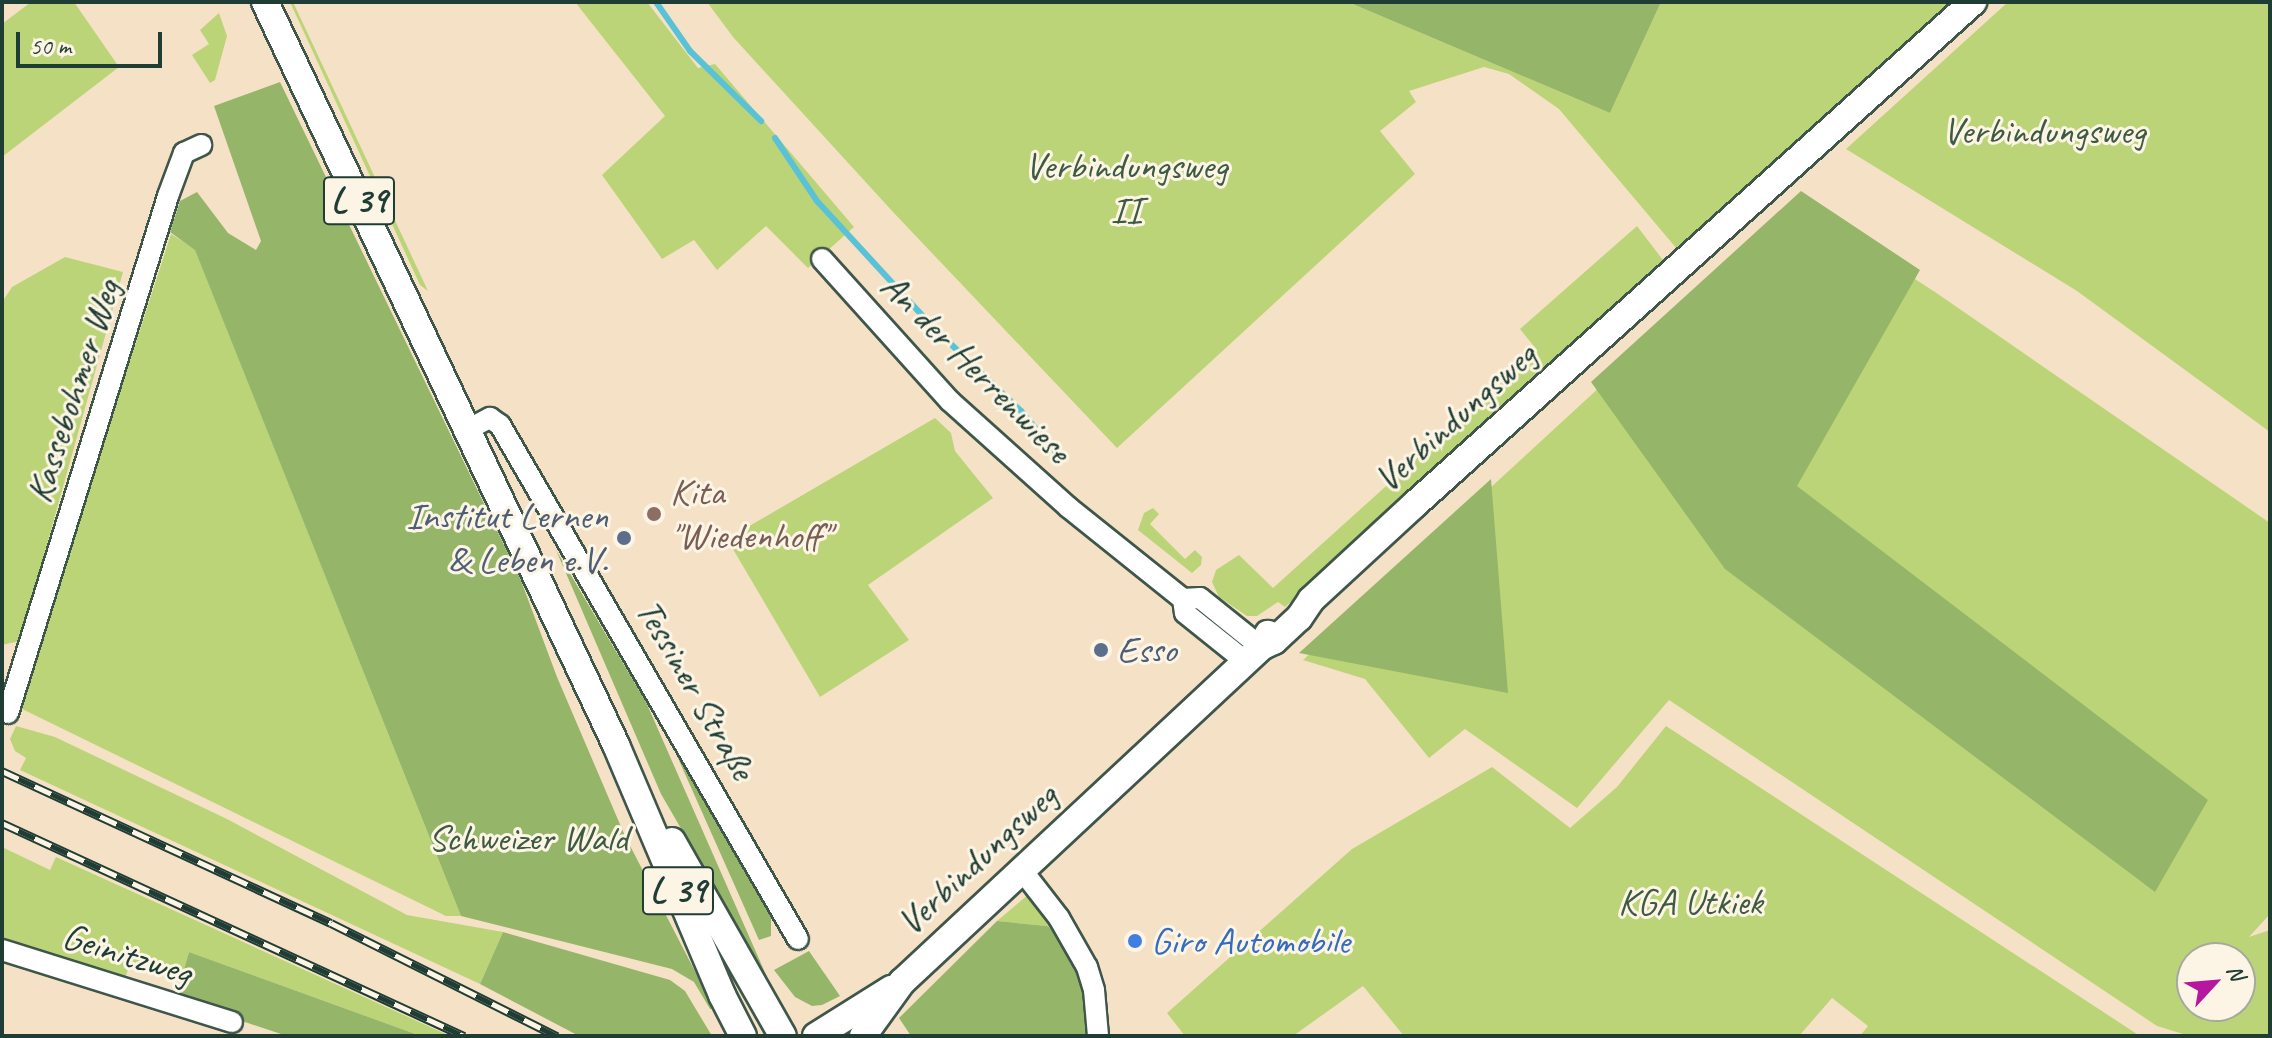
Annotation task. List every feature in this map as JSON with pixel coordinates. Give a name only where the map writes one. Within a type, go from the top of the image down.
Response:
[{"type":"main road","name":"L 39","points":[[265,2],[616,745],[722,995],[743,1036]]},
{"type":"main road","name":"Verbindungsweg","points":[[863,1036],[902,982],[1253,654],[1269,632],[1291,611],[1311,600],[1973,2]]},
{"type":"main road","name":"L 39","points":[[616,745],[783,1036]]},
{"type":"main road","name":"Verbindungsweg","points":[[816,1036],[902,982]]},
{"type":"street","name":"Kassebohmer Weg","points":[[8,713],[11,675],[168,196],[184,153],[201,145]]},
{"type":"street","name":"An der Herrenwiese","points":[[822,259],[950,401],[1086,522],[1183,599],[1200,598],[1253,654]]},
{"type":"street","name":"Tessiner Straße","points":[[467,430],[490,418],[500,425],[798,939]]},
{"type":"street","points":[[1021,869],[1059,918],[1087,967],[1094,990],[1098,1036]]},
{"type":"street","name":"Geinitzweg","points":[[2,950],[232,1022]]},
{"type":"green space","points":[[31,2],[74,2],[119,67],[2,157],[2,24]]},
{"type":"green space","points":[[290,2],[293,2],[428,291],[420,285]]},
{"type":"green space","points":[[575,2],[647,2],[698,68],[715,64],[854,227],[808,268],[766,226],[717,270],[694,240],[662,259],[602,175],[665,116]]},
{"type":"green space","name":"Verbindungsweg II","points":[[707,2],[1348,2],[1610,113],[1661,2],[1958,2],[1677,249],[1559,109],[1509,74],[1484,67],[1409,91],[1416,102],[1380,131],[1415,174],[1117,448],[893,212],[733,37]]},
{"type":"green space","points":[[1348,2],[1661,2],[1610,113]]},
{"type":"green space","name":"Verbindungsweg","points":[[2008,2],[2270,2],[2270,432],[2077,291],[1846,149]]},
{"type":"green space","points":[[219,13],[227,36],[215,80],[210,83],[192,55],[209,44],[200,30]]},
{"type":"green space","name":"Schweizer Wald","points":[[280,82],[520,578],[557,677],[625,836],[714,1008],[710,1009],[694,982],[672,969],[461,916],[195,250],[170,232],[180,201],[197,192],[228,233],[256,250],[261,241],[214,106]]},
{"type":"green space","points":[[1801,191],[1920,270],[1797,486],[2208,800],[2155,892],[1725,569],[1591,382]]},
{"type":"green space","points":[[1799,204],[1935,292],[2270,523],[2270,914],[2249,937],[2270,930],[2270,1036],[2169,1036],[2183,1034],[2157,1026],[1669,700],[1577,808],[1465,729],[1429,758],[1365,679],[1303,660]]},
{"type":"green space","points":[[1637,226],[1666,264],[1285,607],[1278,602],[1257,616],[1247,616],[1219,597],[1212,582],[1216,570],[1239,555],[1273,588],[1537,350],[1520,329]]},
{"type":"green space","points":[[171,234],[195,249],[461,916],[446,916],[18,707]]},
{"type":"green space","points":[[65,257],[123,272],[20,641],[2,645],[2,302],[12,287]]},
{"type":"green space","points":[[935,418],[951,433],[955,451],[993,498],[868,585],[909,640],[820,697],[727,539]]},
{"type":"green space","points":[[1491,479],[1508,693],[1299,653]]},
{"type":"green space","points":[[1153,508],[1159,514],[1150,524],[1185,559],[1195,550],[1202,557],[1201,565],[1192,573],[1138,530],[1144,513]]},
{"type":"green space","points":[[556,550],[646,702],[767,977],[661,794]]},
{"type":"green space","points":[[16,726],[55,737],[227,819],[407,915],[503,932],[480,984],[20,770],[26,758],[15,751],[10,739]]},
{"type":"green space","name":"KGA Utkiek","points":[[1666,726],[2140,1036],[1860,1036],[1868,1026],[1832,998],[1799,1036],[1404,1036],[1363,986],[1293,1036],[1185,1036],[1167,1013],[1352,849],[1492,767],[1570,828],[1617,787]]},
{"type":"green space","points":[[669,738],[771,916],[771,936],[759,940]]},
{"type":"green space","points":[[2,847],[50,870],[56,857],[450,1036],[421,1036],[189,952],[182,981],[130,964],[123,984],[2,945]]},
{"type":"green space","points":[[1030,893],[1058,932],[1047,926],[997,921]]},
{"type":"green space","points":[[997,921],[1047,926],[1058,932],[1084,983],[1089,1036],[911,1036],[899,1018]]},
{"type":"green space","name":"Schweizer Wald","points":[[503,932],[670,980],[685,991],[712,1036],[579,1036],[480,984]]},
{"type":"green space","points":[[809,951],[840,996],[822,1005],[812,1006],[795,997],[774,970]]},
{"type":"green space","points":[[189,952],[421,1036],[287,1036],[176,999]]},
{"type":"waterway","points":[[656,2],[690,51],[761,121]]},
{"type":"waterway","points":[[775,138],[817,201],[933,327],[1021,411],[1059,456]]},
{"type":"railway","points":[[2,771],[331,923],[557,1036]]},
{"type":"railway","points":[[2,823],[464,1036]]},
{"type":"place","name":"Kita \"Wiedenhoff\"","points":[[654,514]]},
{"type":"place","name":"Institut Lernen & Leben e.V.","points":[[624,538]]},
{"type":"place","name":"Esso","points":[[1101,650]]},
{"type":"place","name":"Giro Automobile","points":[[1135,941]]}]
